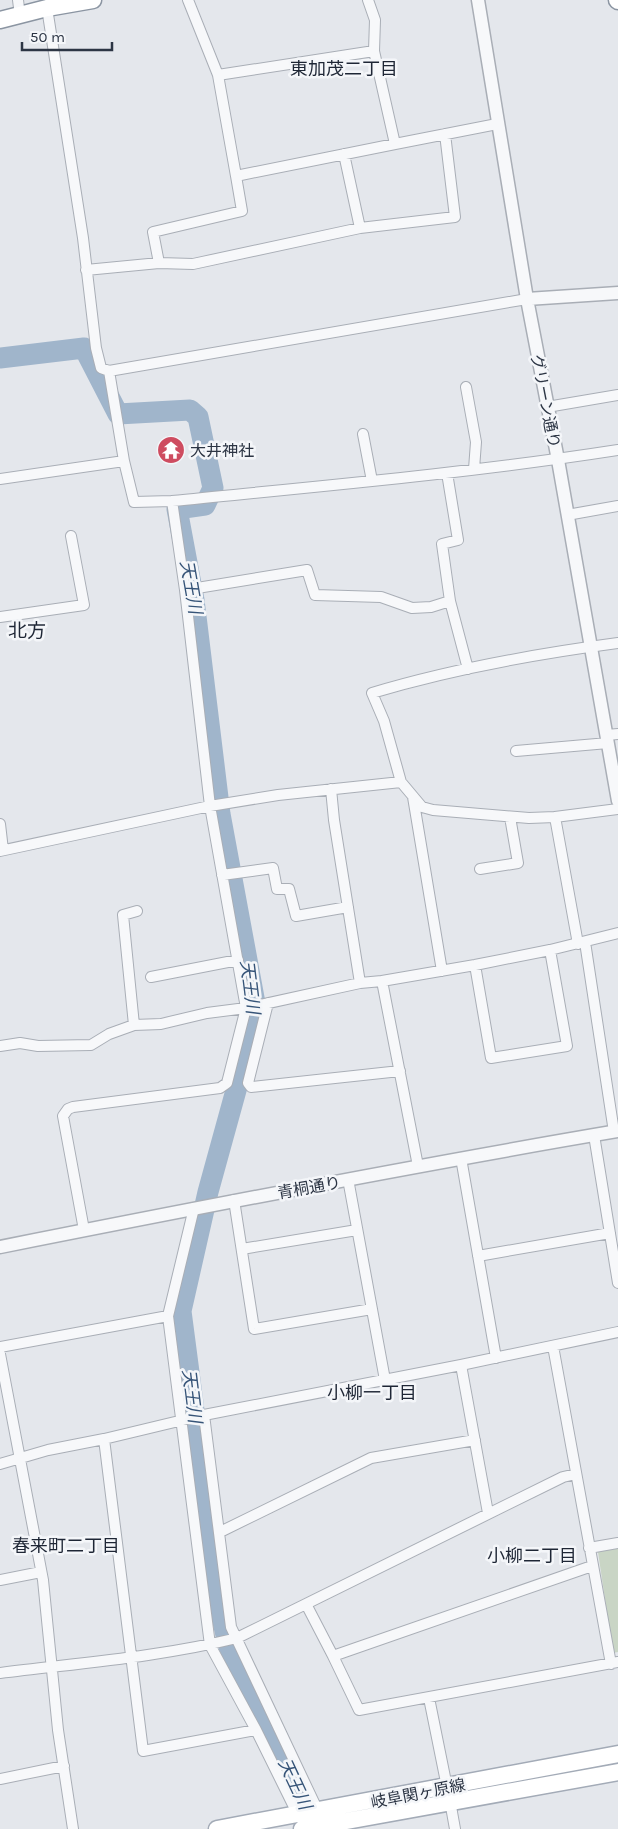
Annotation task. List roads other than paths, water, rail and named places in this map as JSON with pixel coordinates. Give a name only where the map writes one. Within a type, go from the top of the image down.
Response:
[{"type":"main road","points":[[0,20],[19,8],[47,8],[94,0]]},
{"type":"main road","name":"岐阜関ヶ原線","points":[[218,1829],[311,1822],[448,1794],[618,1754]]},
{"type":"main road","name":"岐阜関ヶ原線","points":[[448,1794],[618,1772]]},
{"type":"street","points":[[159,263],[153,232],[242,211],[218,75],[188,0]]},
{"type":"street","points":[[368,0],[375,20],[374,51],[396,144]]},
{"type":"street","name":"グリーン通り","points":[[478,0],[527,299],[558,460],[590,647],[611,737],[618,801]]},
{"type":"street","points":[[47,8],[72,163],[96,348],[101,368],[109,371],[527,299],[618,293]]},
{"type":"street","points":[[218,75],[374,51]]},
{"type":"street","points":[[236,176],[497,124]]},
{"type":"street","points":[[86,270],[159,263],[193,264],[360,228],[455,217],[445,134]]},
{"type":"street","points":[[344,154],[360,228]]},
{"type":"street","points":[[109,371],[124,461],[134,502],[172,501],[447,473],[558,460],[618,450]]},
{"type":"street","points":[[466,387],[476,442],[474,470]]},
{"type":"street","points":[[547,407],[618,395]]},
{"type":"street","points":[[363,434],[372,481]]},
{"type":"street","points":[[0,479],[124,461]]},
{"type":"street","points":[[447,473],[458,540],[442,544],[450,601],[468,669]]},
{"type":"street","points":[[84,1230],[63,1116],[74,1107],[220,1088],[226,1084],[246,1008],[210,806],[185,590],[172,501]]},
{"type":"street","points":[[567,515],[618,506]]},
{"type":"street","points":[[0,616],[84,605],[72,536]]},
{"type":"street","points":[[185,590],[307,570],[314,595],[382,597],[412,608],[431,607],[450,601]]},
{"type":"street","points":[[618,643],[497,662],[412,681],[372,693],[384,721],[401,782],[422,807],[433,810],[529,818],[554,817],[618,809]]},
{"type":"street","points":[[516,751],[611,737]]},
{"type":"street","points":[[0,824],[2,851],[210,806],[278,795],[401,782]]},
{"type":"street","points":[[331,789],[334,820],[360,983]]},
{"type":"street","points":[[412,794],[442,971]]},
{"type":"street","points":[[480,869],[518,864],[510,817]]},
{"type":"street","points":[[554,817],[581,943],[616,1132]]},
{"type":"street","points":[[222,875],[273,868],[277,889],[289,889],[296,916],[348,907]]},
{"type":"street","points":[[134,1025],[123,915],[137,911]]},
{"type":"street","points":[[0,1046],[20,1043],[38,1046],[91,1045],[108,1034],[134,1025],[161,1024],[360,983],[382,982],[475,965],[550,950],[618,933]]},
{"type":"street","points":[[475,965],[491,1058],[567,1046],[550,950]]},
{"type":"street","points":[[151,977],[238,960]]},
{"type":"street","points":[[382,982],[418,1166]]},
{"type":"street","points":[[268,1003],[248,1083],[251,1087],[400,1071]]},
{"type":"street","name":"青桐通り","points":[[0,1247],[234,1200],[461,1158],[616,1132]]},
{"type":"street","points":[[594,1135],[618,1283]]},
{"type":"street","points":[[461,1158],[496,1358]]},
{"type":"street","points":[[348,1180],[385,1380]]},
{"type":"street","points":[[234,1200],[254,1329],[372,1309]]},
{"type":"street","points":[[194,1208],[168,1316],[210,1645],[256,1730],[311,1822]]},
{"type":"street","points":[[242,1249],[357,1230]]},
{"type":"street","points":[[478,1256],[610,1233]]},
{"type":"street","points":[[0,1347],[168,1316]]},
{"type":"street","points":[[0,1464],[48,1450],[104,1439],[204,1415],[496,1358],[618,1332]]},
{"type":"street","points":[[306,1604],[359,1710],[614,1663],[592,1566],[553,1346]]},
{"type":"street","points":[[0,1354],[41,1572],[73,1829]]},
{"type":"street","points":[[461,1365],[488,1514]]},
{"type":"street","points":[[204,1415],[231,1627],[311,1822]]},
{"type":"street","points":[[104,1439],[143,1751],[256,1730]]},
{"type":"street","points":[[220,1532],[371,1458],[475,1440]]},
{"type":"street","points":[[0,1673],[210,1645],[237,1638],[563,1477],[576,1474]]},
{"type":"street","points":[[589,1548],[618,1543]]},
{"type":"street","points":[[333,1656],[592,1566]]},
{"type":"street","points":[[0,1580],[41,1572]]},
{"type":"street","points":[[429,1698],[455,1829]]},
{"type":"street","points":[[0,1779],[64,1766]]},
{"type":"waterway","name":"天王川","points":[[0,358],[84,348],[118,414],[190,410],[198,417],[213,488],[205,505],[177,509],[194,600],[220,814],[257,1014],[208,1192],[181,1311],[220,1609],[228,1644],[316,1829]]},
{"type":"place","name":"大井神社","points":[[171,450]]},
{"type":"district","name":"東加茂二丁目","points":[[344,69]]},
{"type":"district","name":"北方","points":[[27,630]]},
{"type":"district","name":"小柳一丁目","points":[[372,1393]]},
{"type":"district","name":"春来町二丁目","points":[[66,1546]]},
{"type":"district","name":"小柳二丁目","points":[[532,1556]]}]
